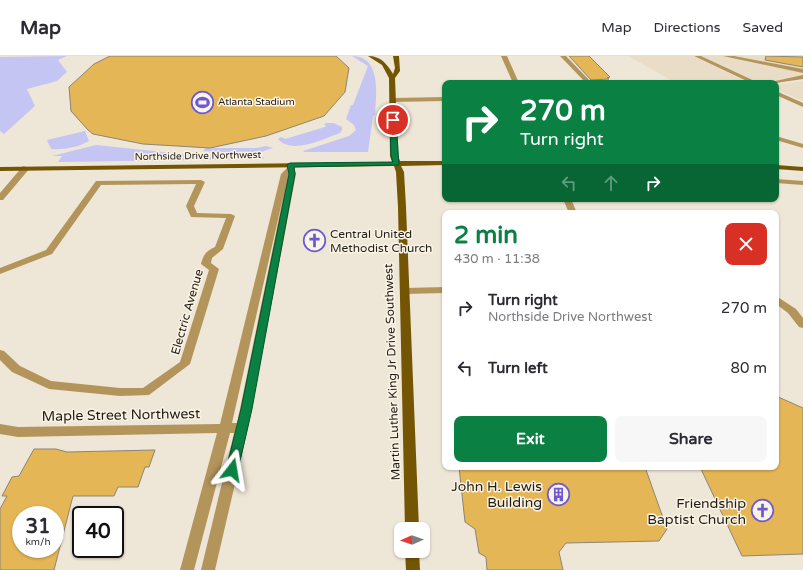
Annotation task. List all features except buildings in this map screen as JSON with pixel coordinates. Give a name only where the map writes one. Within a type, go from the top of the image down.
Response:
[{"type":"main road","points":[[373,56],[384,64],[392,78]]},
{"type":"main road","name":"Martin Luther King Jr Drive Southwest","points":[[396,56],[398,71],[392,78],[394,156],[400,172],[401,192],[412,522]]},
{"type":"main road","name":"Northside Drive Northwest","points":[[0,169],[290,167],[442,163]]},
{"type":"main road","points":[[779,166],[803,169]]},
{"type":"main road","points":[[412,558],[413,570]]},
{"type":"street","points":[[504,56],[515,80]]},
{"type":"street","points":[[563,56],[586,80]]},
{"type":"street","points":[[697,56],[749,80]]},
{"type":"street","points":[[726,56],[803,71]]},
{"type":"street","points":[[779,81],[803,77]]},
{"type":"street","points":[[779,93],[803,105]]},
{"type":"street","points":[[393,100],[442,99]]},
{"type":"street","points":[[779,139],[803,146]]},
{"type":"street","points":[[208,570],[242,428],[292,174],[290,167]]},
{"type":"street","points":[[187,570],[225,428],[280,192],[285,174],[290,167]]},
{"type":"street","points":[[0,198],[26,168]]},
{"type":"street","points":[[779,181],[803,183]]},
{"type":"street","name":"Electric Avenue","points":[[0,272],[49,252],[99,183],[201,182],[190,206],[194,215],[231,216],[219,249],[210,252],[207,258],[206,264],[214,269],[185,364],[145,392],[120,392],[49,385],[16,369],[0,354]]},
{"type":"street","points":[[405,291],[442,290]]},
{"type":"street","points":[[779,301],[792,311],[803,325]]},
{"type":"street","name":"Maple Street Northwest","points":[[0,429],[18,432],[242,428]]},
{"type":"shaded area","points":[[67,56],[58,60],[67,72],[57,81],[27,89],[35,106],[4,134],[0,131],[0,57]]},
{"type":"shaded area","points":[[352,56],[362,58],[368,63],[373,70],[375,78],[375,115],[373,116],[368,152],[304,152],[303,151],[349,136],[356,130],[354,125],[346,119],[368,66]]},
{"type":"shaded area","points":[[628,56],[693,56],[743,80],[671,80]]},
{"type":"shaded area","points":[[702,56],[803,56],[803,76],[778,80],[754,80]]},
{"type":"shaded area","points":[[803,81],[803,101],[779,90],[779,85]]},
{"type":"shaded area","points":[[334,123],[342,127],[342,130],[340,133],[325,139],[299,146],[284,144],[278,139],[281,137],[285,139],[325,127],[326,126],[324,124]]},
{"type":"shaded area","points":[[85,131],[89,141],[71,148],[51,149],[47,140]]},
{"type":"shaded area","points":[[96,145],[211,157],[264,157],[263,159],[58,162],[62,156],[52,156]]},
{"type":"shaded area","points":[[266,146],[273,148],[258,153],[203,151],[206,148],[256,148]]},
{"type":"place","name":"Atlanta Stadium","points":[[203,102]]},
{"type":"place","name":"Central United Methodist Church","points":[[315,241]]},
{"type":"place","name":"John H. Lewis Building","points":[[558,494]]},
{"type":"place","name":"Friendship Baptist Church","points":[[762,511]]},
{"type":"route","points":[[232,470],[246,409],[277,255],[292,174],[290,165],[397,164],[394,156],[393,120]]}]
